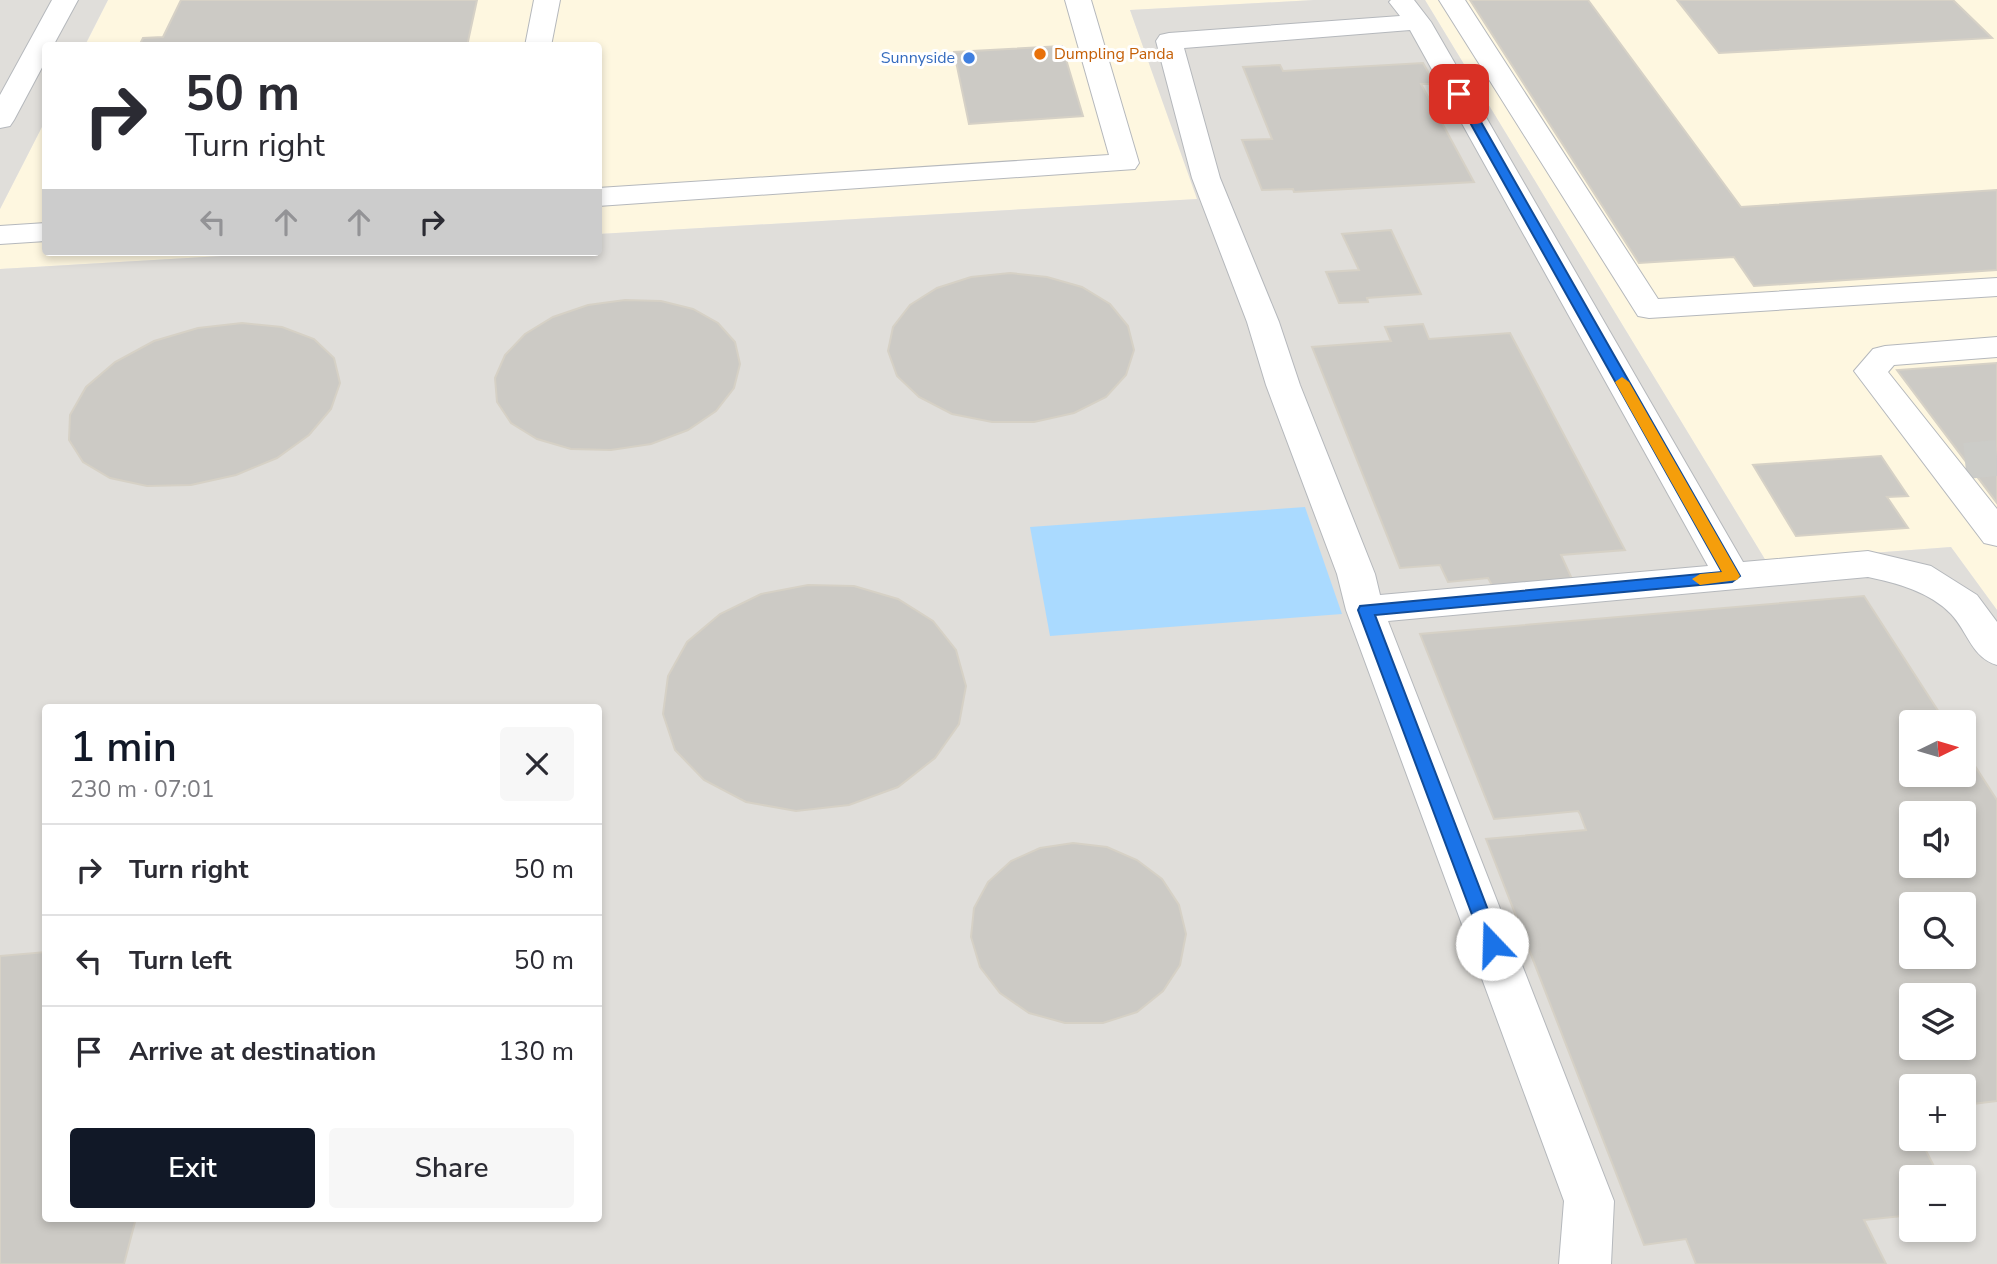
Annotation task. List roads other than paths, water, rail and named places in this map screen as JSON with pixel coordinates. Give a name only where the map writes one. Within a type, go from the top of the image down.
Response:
[{"type":"lane","points":[[42,42],[65,0]]},
{"type":"lane","points":[[539,42],[547,0]]},
{"type":"lane","points":[[602,197],[1125,163],[1078,0]]},
{"type":"lane","points":[[1452,0],[1650,309],[1997,287]]},
{"type":"lane","points":[[1585,1264],[1589,1201],[1366,610],[1356,574],[1283,385],[1263,322],[1206,178],[1169,41],[1410,11],[1732,576]]},
{"type":"lane","points":[[0,120],[42,42]]},
{"type":"lane","points":[[0,234],[42,232]]},
{"type":"lane","points":[[1997,347],[1885,356],[1870,371],[1953,461],[1997,534]]},
{"type":"lane","points":[[1366,610],[1868,564],[1918,575],[1964,604],[1997,651]]},
{"type":"water","points":[[1305,507],[1342,614],[1050,636],[1030,527]]},
{"type":"tunnel","points":[[1965,461],[1997,458]]},
{"type":"place","name":"Dumpling Panda","points":[[1040,54]]},
{"type":"place","name":"Sunnyside","points":[[969,58]]}]
